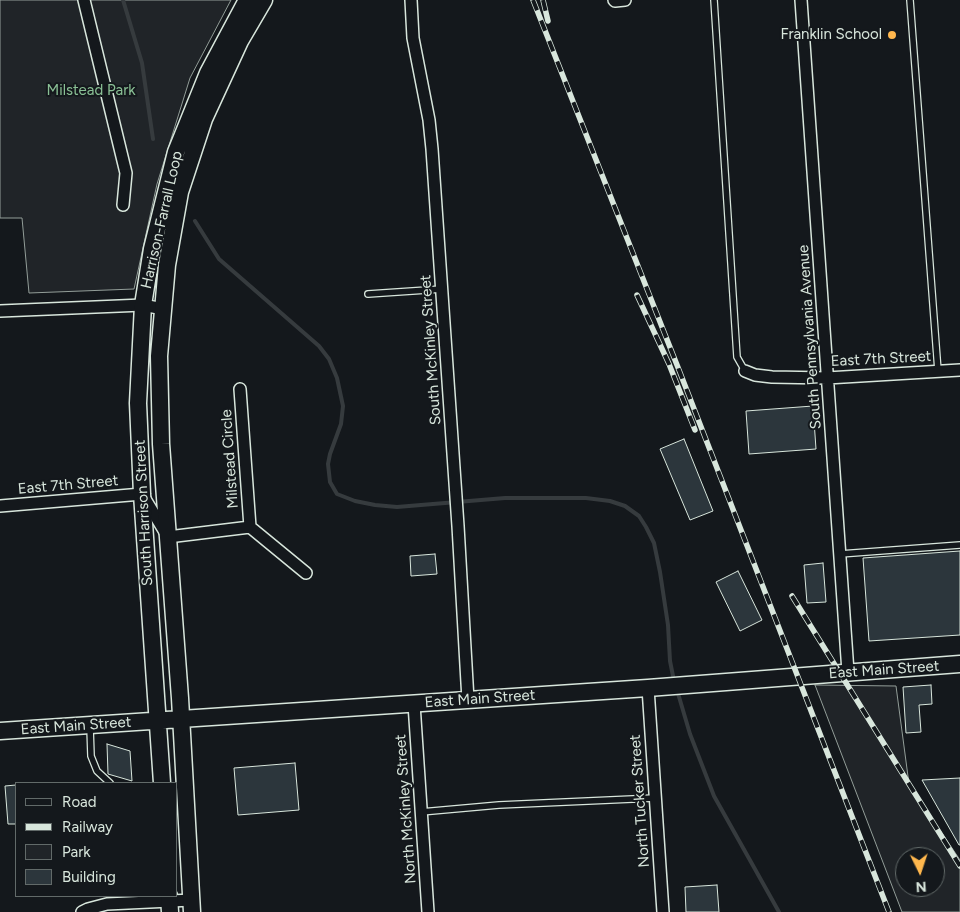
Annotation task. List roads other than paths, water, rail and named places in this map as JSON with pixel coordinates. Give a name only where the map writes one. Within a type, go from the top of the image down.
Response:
[{"type":"main road","name":"Harrison-Farrall Loop","points":[[143,305],[152,249],[176,152],[208,73],[247,0]]},
{"type":"main road","name":"Harrison-Farrall Loop","points":[[163,309],[167,264],[180,192],[204,119],[240,41],[264,0]]},
{"type":"main road","name":"South Harrison Street","points":[[143,305],[138,403],[142,494],[162,782]]},
{"type":"main road","name":"South Harrison Street","points":[[163,309],[159,356],[161,444],[192,906]]},
{"type":"main road","name":"East Main Street","points":[[0,731],[651,688],[960,664]]},
{"type":"street","points":[[84,0],[126,173],[123,205]]},
{"type":"street","name":"South McKinley Street","points":[[412,0],[413,38],[429,120],[432,149],[468,700]]},
{"type":"street","name":"South Pennsylvania Avenue","points":[[801,0],[848,672]]},
{"type":"street","points":[[0,311],[143,305],[163,309]]},
{"type":"street","name":"East 7th Street","points":[[745,371],[755,375],[772,377],[827,378],[960,370]]},
{"type":"street","name":"Milstead Circle","points":[[240,389],[250,527]]},
{"type":"street","points":[[142,494],[168,537],[250,527],[306,573]]},
{"type":"street","name":"East 7th Street","points":[[0,506],[142,494]]},
{"type":"street","name":"North Tucker Street","points":[[651,688],[655,798],[663,912]]},
{"type":"street","name":"North McKinley Street","points":[[414,704],[428,912]]},
{"type":"street","points":[[82,912],[88,908],[107,904],[169,903],[192,906]]},
{"type":"lane","points":[[714,0],[737,357],[745,371]]},
{"type":"lane","points":[[910,0],[938,371]]},
{"type":"lane","points":[[368,294],[442,289]]},
{"type":"lane","points":[[840,554],[960,545]]},
{"type":"lane","points":[[90,726],[91,756],[97,771],[109,782]]},
{"type":"lane","points":[[421,812],[499,805],[655,798]]},
{"type":"waterway","points":[[123,0],[142,63],[153,139]]},
{"type":"waterway","points":[[195,221],[219,259],[319,346],[329,359],[337,378],[343,406],[341,424],[328,464],[330,482],[337,494],[355,501],[397,507],[505,498],[586,498],[610,501],[625,506],[639,516],[654,543],[668,625],[670,661],[674,681]]},
{"type":"waterway","points":[[677,690],[690,734],[714,796],[779,912]]},
{"type":"railway","points":[[533,0],[889,912]]},
{"type":"railway","points":[[543,0],[548,21]]},
{"type":"railway","points":[[637,295],[669,364],[695,430]]},
{"type":"railway","points":[[792,596],[960,866]]},
{"type":"place","name":"Franklin School","points":[[892,35]]},
{"type":"park label","name":"Milstead Park","points":[[91,91]]}]
